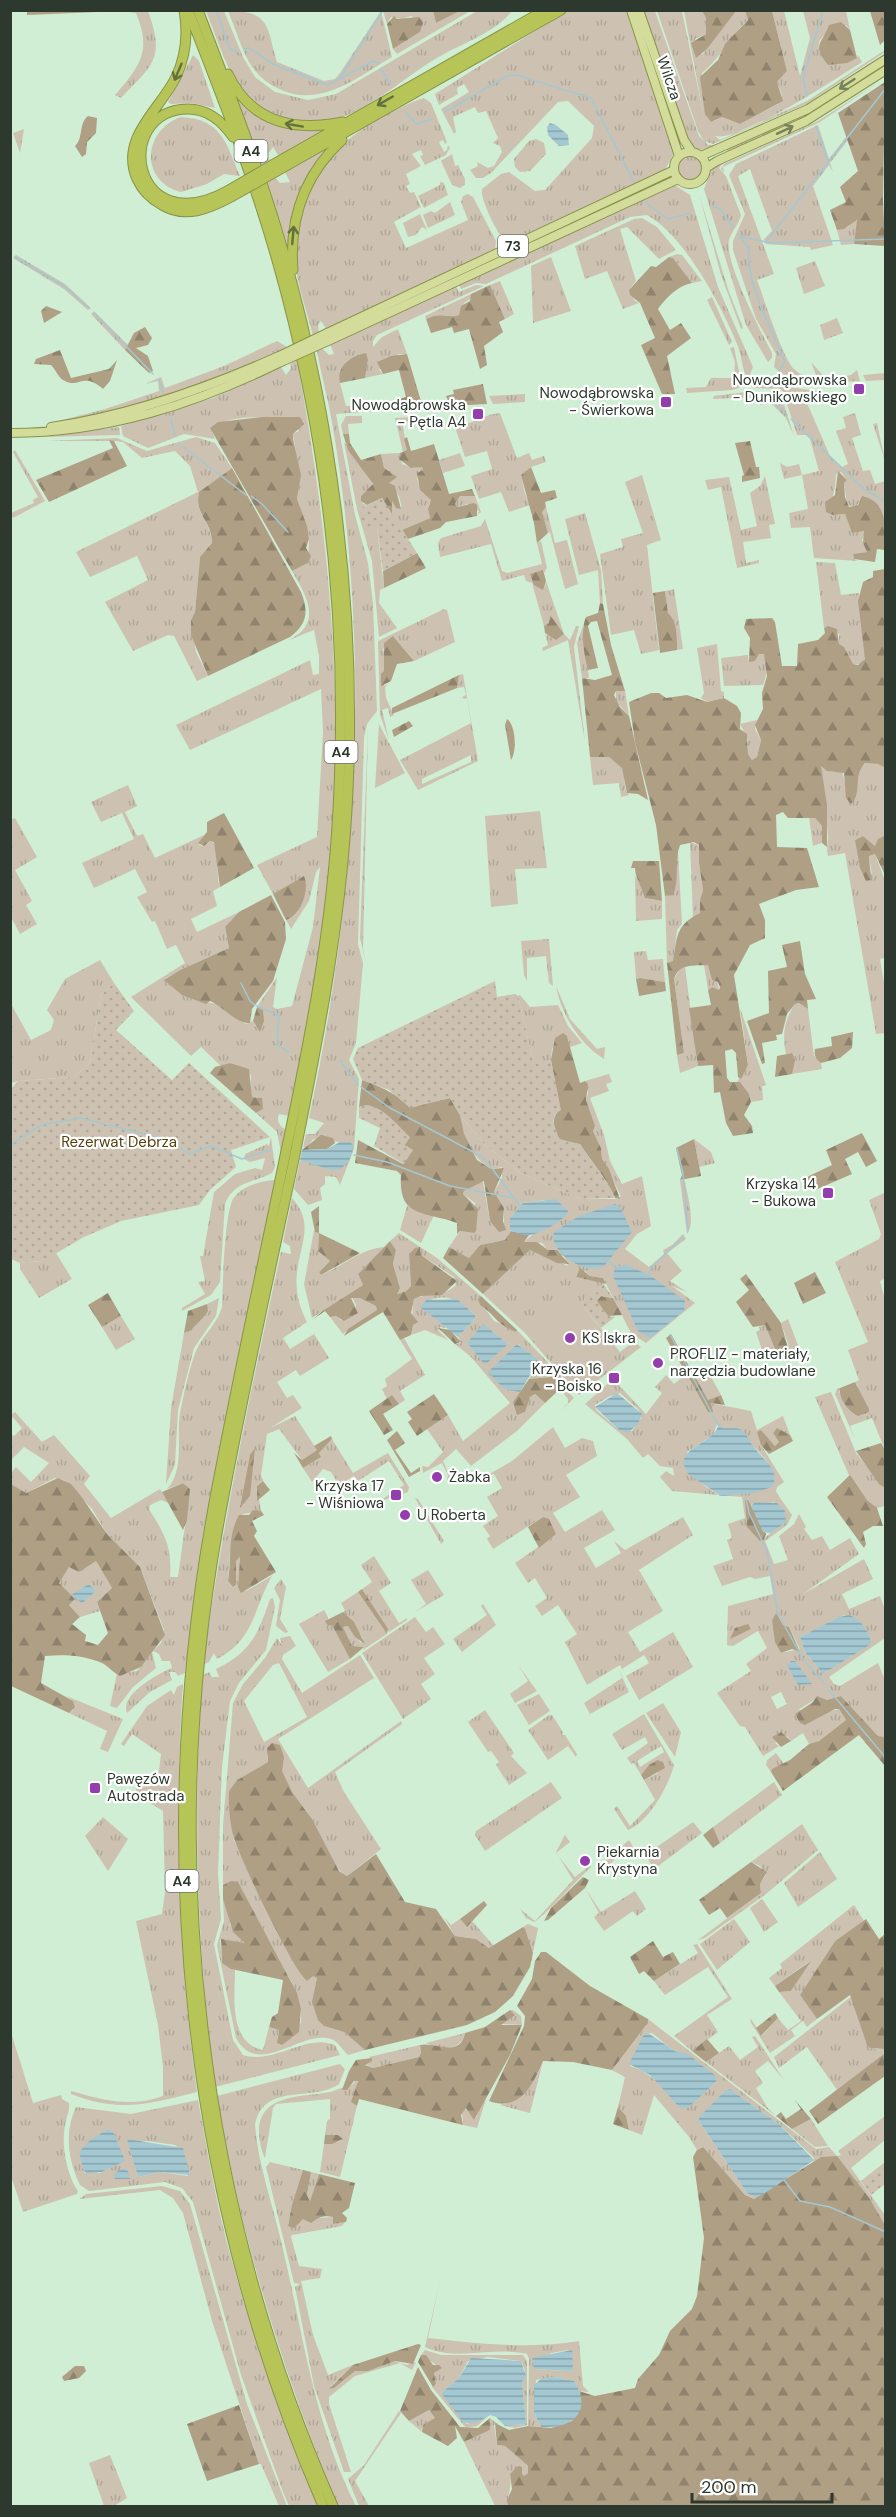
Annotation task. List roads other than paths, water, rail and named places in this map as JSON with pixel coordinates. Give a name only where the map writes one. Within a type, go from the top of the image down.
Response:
[{"type":"highway","points":[[184,10],[186,37],[182,61],[176,78],[137,136],[133,156],[134,171],[147,193],[170,209],[198,211],[561,10]]},
{"type":"highway","name":"A4","points":[[188,10],[260,205],[286,294],[308,387],[328,513],[339,642],[340,756],[334,869],[321,976],[299,1116]]},
{"type":"highway","points":[[295,293],[292,256],[298,206],[308,182],[324,158],[354,124],[545,10]]},
{"type":"highway","points":[[199,11],[234,87],[259,112],[274,120],[304,127],[354,124]]},
{"type":"highway","name":"A4","points":[[199,11],[260,176],[295,293],[317,391],[335,500],[345,602],[350,705],[347,810],[337,921],[323,1015],[218,1483],[193,1632],[183,1761],[183,1904],[195,2041],[223,2202],[268,2363],[323,2506]]},
{"type":"highway","points":[[230,194],[189,205],[170,201],[156,193],[146,180],[140,163],[144,139],[154,123],[174,111],[189,109],[203,111],[219,120],[233,137],[260,205]]},
{"type":"highway","name":"A4","points":[[272,1245],[224,1496],[205,1612],[191,1772],[192,1908],[208,2072],[232,2201],[276,2360],[333,2506]]},
{"type":"main road","name":"Wilcza","points":[[631,10],[679,156]]},
{"type":"main road","name":"Wilcza","points":[[639,10],[684,140],[692,152]]},
{"type":"main road","points":[[701,156],[808,109],[885,59]]},
{"type":"main road","name":"73","points":[[280,359],[149,407],[10,433],[76,429],[135,418],[211,394],[368,318],[678,178],[686,184],[695,183],[703,177],[706,168],[717,160],[806,121],[885,70]]},
{"type":"main road","points":[[678,178],[674,170],[679,156],[692,152],[701,156],[706,168]]},
{"type":"main road","name":"73","points":[[368,318],[674,170]]},
{"type":"water","points":[[550,123],[568,135],[569,145],[559,146],[548,135],[547,127]]},
{"type":"water","points":[[340,1142],[350,1142],[354,1146],[350,1159],[341,1169],[331,1170],[300,1160],[302,1150],[327,1149]]},
{"type":"water","points":[[556,1199],[568,1211],[558,1222],[529,1235],[510,1230],[510,1218],[523,1203]]},
{"type":"water","points":[[615,1204],[620,1207],[632,1232],[604,1266],[587,1268],[562,1254],[554,1240],[554,1232],[579,1216]]},
{"type":"water","points":[[627,1265],[651,1276],[685,1301],[684,1311],[650,1338],[638,1331],[614,1278],[614,1271],[619,1266]]},
{"type":"water","points":[[428,1298],[431,1300],[457,1299],[475,1315],[475,1319],[458,1337],[420,1307]]},
{"type":"water","points":[[483,1324],[508,1344],[485,1365],[467,1343]]},
{"type":"water","points":[[517,1344],[539,1360],[520,1392],[504,1389],[488,1372]]},
{"type":"water","points":[[617,1393],[642,1414],[638,1424],[628,1433],[619,1430],[595,1407]]},
{"type":"water","points":[[719,1423],[723,1428],[744,1432],[772,1470],[774,1481],[772,1487],[754,1493],[721,1496],[688,1474],[683,1463],[685,1457],[712,1435]]},
{"type":"water","points":[[755,1502],[777,1503],[785,1511],[786,1522],[771,1533],[763,1532],[751,1506]]},
{"type":"water","points":[[89,1584],[96,1591],[82,1603],[71,1595]]},
{"type":"water","points":[[849,1615],[864,1627],[871,1644],[823,1674],[805,1652],[800,1637],[839,1617]]},
{"type":"water","points":[[795,1661],[812,1684],[798,1685],[787,1665]]},
{"type":"water","points":[[648,2033],[675,2051],[689,2055],[716,2076],[716,2082],[688,2108],[680,2108],[650,2075],[629,2064],[643,2036]]},
{"type":"water","points":[[730,2089],[780,2125],[814,2160],[762,2195],[755,2197],[747,2193],[699,2121],[699,2117],[725,2091]]},
{"type":"water","points":[[108,2129],[114,2133],[125,2161],[102,2172],[87,2174],[83,2169],[79,2152],[89,2141]]},
{"type":"water","points":[[127,2139],[183,2148],[190,2175],[160,2172],[138,2177]]},
{"type":"water","points":[[123,2168],[128,2171],[130,2179],[115,2179],[114,2174]]},
{"type":"water","points":[[572,2350],[573,2370],[534,2369],[532,2359],[536,2357]]},
{"type":"water","points":[[471,2358],[521,2361],[526,2376],[522,2382],[526,2424],[505,2426],[496,2417],[490,2415],[473,2423],[462,2421],[441,2393],[459,2378]]},
{"type":"water","points":[[555,2377],[574,2381],[581,2401],[580,2409],[571,2421],[552,2427],[541,2427],[534,2413],[534,2385],[541,2379]]},
{"type":"waterway","points":[[216,10],[230,49],[238,52]]},
{"type":"waterway","points":[[339,80],[383,10]]},
{"type":"waterway","points":[[807,96],[803,78],[823,10]]},
{"type":"waterway","points":[[244,49],[249,48],[275,65],[328,85],[373,61],[379,63]]},
{"type":"waterway","points":[[382,70],[390,83]]},
{"type":"waterway","points":[[445,112],[507,76],[516,75],[591,98],[634,182]]},
{"type":"waterway","points":[[766,242],[886,88]]},
{"type":"waterway","points":[[406,113],[417,124],[432,119]]},
{"type":"waterway","points":[[816,126],[828,161]]},
{"type":"waterway","points":[[643,201],[668,219],[690,213]]},
{"type":"waterway","points":[[712,206],[719,208],[733,227]]},
{"type":"waterway","points":[[738,234],[749,248],[749,262],[755,291],[785,362],[779,371]]},
{"type":"waterway","points":[[740,236],[770,243],[886,239]]},
{"type":"waterway","points":[[15,257],[64,286],[89,308]]},
{"type":"waterway","points":[[94,313],[153,374]]},
{"type":"waterway","points":[[159,380],[163,392]]},
{"type":"waterway","points":[[771,381],[771,387]]},
{"type":"waterway","points":[[772,400],[787,415]]},
{"type":"waterway","points":[[171,418],[175,436]]},
{"type":"waterway","points":[[791,419],[864,489],[886,502]]},
{"type":"waterway","points":[[178,443],[246,495]]},
{"type":"waterway","points":[[251,496],[262,504],[288,532]]},
{"type":"waterway","points":[[241,983],[250,1001],[255,1005]]},
{"type":"waterway","points":[[257,1006],[279,1015],[277,1045],[289,1052]]},
{"type":"waterway","points":[[340,1060],[358,1085]]},
{"type":"waterway","points":[[361,1087],[390,1108],[486,1160],[513,1197]]},
{"type":"waterway","points":[[10,1145],[41,1125],[81,1118],[173,1141],[189,1154],[211,1146],[242,1159],[270,1150]]},
{"type":"waterway","points":[[677,1149],[683,1173],[688,1230]]},
{"type":"waterway","points":[[354,1155],[387,1162],[450,1186],[514,1198],[520,1205]]},
{"type":"waterway","points":[[648,1276],[651,1268],[683,1237]]},
{"type":"waterway","points":[[609,1261],[616,1268]]},
{"type":"waterway","points":[[671,1336],[718,1425]]},
{"type":"waterway","points":[[746,1498],[749,1513],[767,1551],[778,1614],[803,1659],[825,1684]]},
{"type":"waterway","points":[[828,1689],[886,1758]]},
{"type":"waterway","points":[[784,2180],[800,2201],[830,2207],[886,2232]]},
{"type":"place","name":"Nowodąbrowska - Dunikowskiego","points":[[859,389]]},
{"type":"place","name":"Nowodąbrowska - Świerkowa","points":[[666,402]]},
{"type":"place","name":"Nowodąbrowska - Pętla A4","points":[[478,414]]},
{"type":"place","name":"Krzyska 14 - Bukowa","points":[[828,1193]]},
{"type":"place","name":"KS Iskra","points":[[570,1338]]},
{"type":"place","name":"PROFLIZ - materiały, narzędzia budowlane","points":[[658,1363]]},
{"type":"place","name":"Krzyska 16 - Boisko","points":[[614,1378]]},
{"type":"place","name":"Żabka","points":[[437,1477]]},
{"type":"place","name":"Krzyska 17 - Wiśniowa","points":[[396,1495]]},
{"type":"place","name":"U Roberta","points":[[405,1515]]},
{"type":"place","name":"Pawęzów Autostrada","points":[[95,1788]]},
{"type":"place","name":"Piekarnia Krystyna","points":[[585,1861]]},
{"type":"park label","name":"Rezerwat Debrza","points":[[119,1142]]}]
